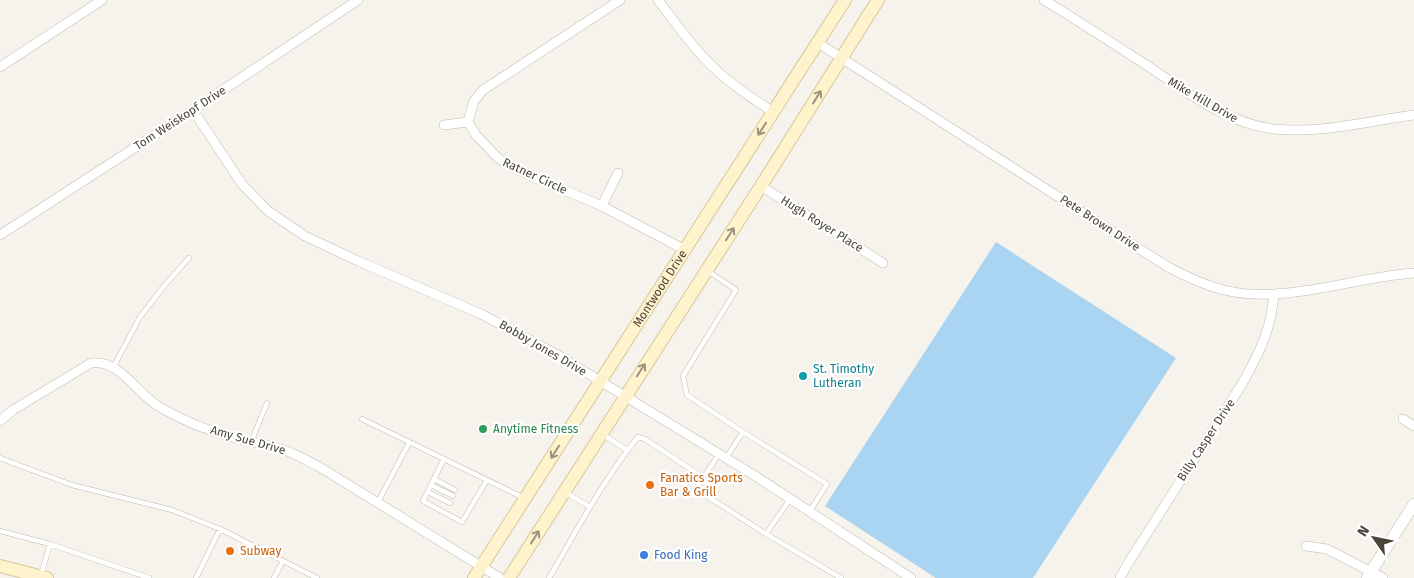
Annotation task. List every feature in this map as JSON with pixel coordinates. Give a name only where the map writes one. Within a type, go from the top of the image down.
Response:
[{"type":"main road","name":"Montwood Drive","points":[[474,578],[845,0]]},
{"type":"main road","points":[[509,578],[878,0]]},
{"type":"main road","points":[[0,566],[42,577]]},
{"type":"street","points":[[0,67],[102,0]]},
{"type":"street","name":"Tom Weiskopf Drive","points":[[0,235],[358,0]]},
{"type":"street","points":[[444,125],[468,122],[474,101],[483,90],[620,0]]},
{"type":"street","points":[[658,0],[678,27],[712,66],[773,112]]},
{"type":"street","name":"Mike Hill Drive","points":[[1044,0],[1187,92],[1226,115],[1250,125],[1292,130],[1327,128],[1414,115]]},
{"type":"street","name":"Pete Brown Drive","points":[[818,43],[1168,267],[1193,280],[1225,291],[1274,295],[1414,273]]},
{"type":"street","name":"Bobby Jones Drive","points":[[193,110],[242,184],[262,206],[293,229],[358,261],[481,314],[556,354],[722,456],[911,578]]},
{"type":"street","name":"Ratner Circle","points":[[468,122],[476,135],[496,157],[505,163],[602,206],[685,250]]},
{"type":"street","points":[[602,206],[618,173]]},
{"type":"street","name":"Hugh Royer Place","points":[[760,186],[883,263]]},
{"type":"street","name":"Billy Casper Drive","points":[[1120,578],[1258,356],[1272,316],[1274,295]]},
{"type":"street","points":[[0,422],[13,410],[90,363],[105,363],[114,366]]},
{"type":"street","name":"Amy Sue Drive","points":[[114,366],[139,391],[155,404],[172,414],[201,427],[289,452],[318,466],[500,578]]},
{"type":"street","points":[[1403,419],[1414,426]]},
{"type":"street","points":[[1369,575],[1414,504]]},
{"type":"street","points":[[1306,546],[1327,549],[1369,575],[1384,578]]},
{"type":"lane","points":[[114,366],[140,317],[189,258]]},
{"type":"lane","points":[[706,270],[736,290],[683,376],[687,395],[827,484],[809,512]]},
{"type":"lane","points":[[251,442],[267,403]]},
{"type":"lane","points":[[362,420],[526,499]]},
{"type":"lane","points":[[743,432],[696,489],[766,534],[841,578]]},
{"type":"lane","points":[[601,433],[627,450]]},
{"type":"lane","points":[[549,578],[590,507],[627,450],[638,437],[645,439],[704,478]]},
{"type":"lane","points":[[378,502],[409,442]]},
{"type":"lane","points":[[0,458],[72,485],[172,510],[220,529],[316,578]]},
{"type":"lane","points":[[444,459],[423,501],[462,522],[470,504],[476,499],[487,480]]},
{"type":"lane","points":[[434,479],[455,490]]},
{"type":"lane","points":[[431,485],[452,496]]},
{"type":"lane","points":[[564,491],[590,507]]},
{"type":"lane","points":[[428,492],[450,503]]},
{"type":"lane","points":[[470,497],[476,499]]},
{"type":"lane","points":[[766,534],[790,499]]},
{"type":"lane","points":[[196,578],[220,529]]},
{"type":"lane","points":[[0,531],[50,544],[149,578]]},
{"type":"lane","points":[[42,577],[50,544]]},
{"type":"lane","points":[[274,578],[283,561]]},
{"type":"water","points":[[996,242],[1176,358],[1033,578],[936,578],[825,506]]},
{"type":"place","name":"St. Timothy Lutheran","points":[[803,376]]},
{"type":"place","name":"Anytime Fitness","points":[[483,429]]},
{"type":"place","name":"Fanatics Sports Bar & Grill","points":[[650,485]]},
{"type":"place","name":"Subway","points":[[230,551]]},
{"type":"place","name":"Food King","points":[[644,555]]}]
